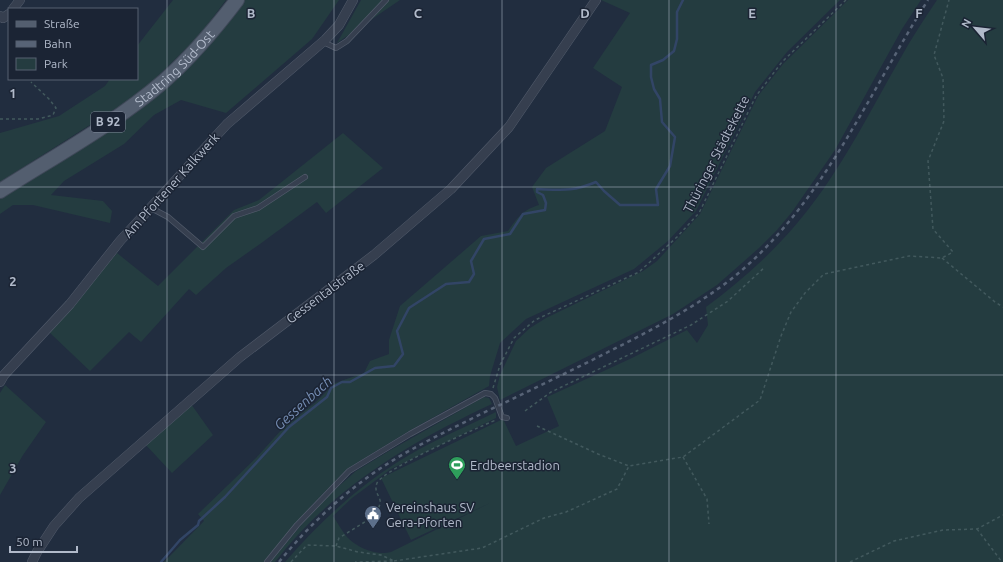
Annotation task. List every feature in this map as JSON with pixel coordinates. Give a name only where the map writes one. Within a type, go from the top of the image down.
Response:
[{"type":"main road","name":"Stadtring Süd-Ost","points":[[0,191],[136,103],[164,80],[206,40],[237,0]]},
{"type":"street","name":"Am Pfortener Kalkwerk","points":[[0,382],[70,304],[120,241],[227,124],[323,42],[339,25],[353,0]]},
{"type":"street","name":"Gessentalstraße","points":[[32,562],[54,526],[79,498],[240,357],[374,255],[451,189],[509,127],[596,0]]},
{"type":"lane","points":[[323,42],[336,48],[347,41],[386,0]]},
{"type":"lane","points":[[151,208],[168,217],[203,247],[234,216],[258,208],[306,177]]},
{"type":"lane","points":[[267,562],[297,525],[349,471],[452,410],[484,394],[491,394],[495,398],[505,417]]},
{"type":"path","name":"Thüringer Städtekette","points":[[491,394],[500,365],[514,338],[535,320],[639,272],[678,237],[699,213],[756,96],[782,62],[846,0]]},
{"type":"path","points":[[537,426],[598,454],[629,466],[684,457],[760,400],[781,336],[791,312],[805,293],[824,274],[910,256],[942,258],[953,252],[932,229],[928,161],[944,121],[943,78],[934,55],[949,0]]},
{"type":"path","points":[[0,119],[38,119],[53,115],[56,108],[32,82]]},
{"type":"path","points":[[942,258],[1003,307]]},
{"type":"path","points":[[525,411],[551,392],[691,325],[728,301],[765,267]]},
{"type":"path","points":[[336,546],[339,538],[376,515],[380,501],[376,488],[381,478],[392,470],[424,453],[505,417]]},
{"type":"path","points":[[684,457],[708,499],[709,524]]},
{"type":"path","points":[[355,562],[394,560],[482,548],[544,518],[566,512],[617,489],[629,466]]},
{"type":"path","points":[[850,562],[894,541],[943,530],[977,529],[1003,515]]},
{"type":"path","points":[[977,529],[1002,562]]},
{"type":"path","points":[[291,562],[307,546],[336,546],[358,552],[381,555],[394,560]]},
{"type":"green space","points":[[173,0],[226,0],[199,36],[152,82],[131,99],[0,182],[0,133],[59,116],[105,86],[109,80],[138,80],[138,45]]},
{"type":"green space","points":[[245,0],[339,0],[312,39],[226,113],[181,100],[154,115],[124,144],[64,181],[51,195],[103,201],[112,211],[110,223],[33,205],[13,205],[0,214],[0,197],[102,133],[232,17]]},
{"type":"green space","points":[[361,0],[400,0],[337,43]]},
{"type":"green space","points":[[601,0],[840,0],[787,52],[755,92],[696,211],[668,241],[634,269],[526,319],[500,343],[490,376],[489,386],[409,431],[347,469],[313,504],[264,562],[164,562],[204,521],[198,514],[256,458],[284,427],[316,402],[335,383],[364,373],[370,361],[389,354],[389,340],[400,306],[481,236],[508,231],[515,221],[528,209],[539,205],[532,187],[546,168],[605,131],[622,87],[593,68],[630,13]]},
{"type":"green space","points":[[848,0],[921,0],[902,29],[835,150],[792,212],[777,230],[717,285],[673,314],[500,400],[497,387],[500,375],[516,341],[530,328],[546,318],[643,271],[657,261],[700,214],[758,96],[783,64]]},
{"type":"green space","points":[[937,0],[1003,0],[1003,562],[285,562],[310,534],[337,508],[381,473],[420,449],[496,412],[496,418],[391,469],[352,498],[333,516],[347,537],[356,545],[374,552],[386,553],[391,552],[490,503],[411,540],[381,478],[503,419],[516,446],[559,426],[547,397],[632,358],[687,330],[697,343],[708,325],[706,307],[741,279],[773,250],[809,209],[824,189],[851,146],[922,22]]},
{"type":"green space","points":[[343,133],[383,168],[326,213],[317,202],[226,268],[196,295],[189,289],[141,342],[129,332],[90,371],[49,332],[117,253],[158,286],[234,210],[259,200]]},
{"type":"green space","points":[[5,385],[46,422],[23,455],[0,495],[0,393]]},
{"type":"green space","points":[[484,397],[489,398],[492,404],[431,434],[374,470],[321,512],[297,536],[275,562],[270,562],[313,511],[356,471]]},
{"type":"green space","points":[[191,404],[213,435],[172,473],[144,443]]},
{"type":"waterway","name":"Gessenbach","points":[[161,562],[180,540],[198,525],[199,521],[225,497],[289,427],[327,397],[331,388],[342,382],[350,382],[375,368],[394,366],[403,354],[397,331],[409,308],[446,284],[469,282],[474,274],[471,261],[484,239],[510,234],[523,214],[545,210],[546,203],[543,195],[537,192],[537,189],[573,189],[596,182],[620,205],[658,205],[656,189],[670,166],[675,137],[662,122],[660,99],[654,89],[651,77],[651,65],[663,60],[674,51],[677,39],[677,12],[683,0]]},
{"type":"railway","points":[[279,562],[310,527],[332,506],[356,486],[393,460],[446,431],[655,328],[701,301],[730,280],[762,251],[791,219],[817,185],[863,112],[928,0]]},
{"type":"place","name":"Erdbeerstadion","points":[[457,480]]},
{"type":"place","name":"Vereinshaus SV Gera-Pforten","points":[[373,529]]}]
